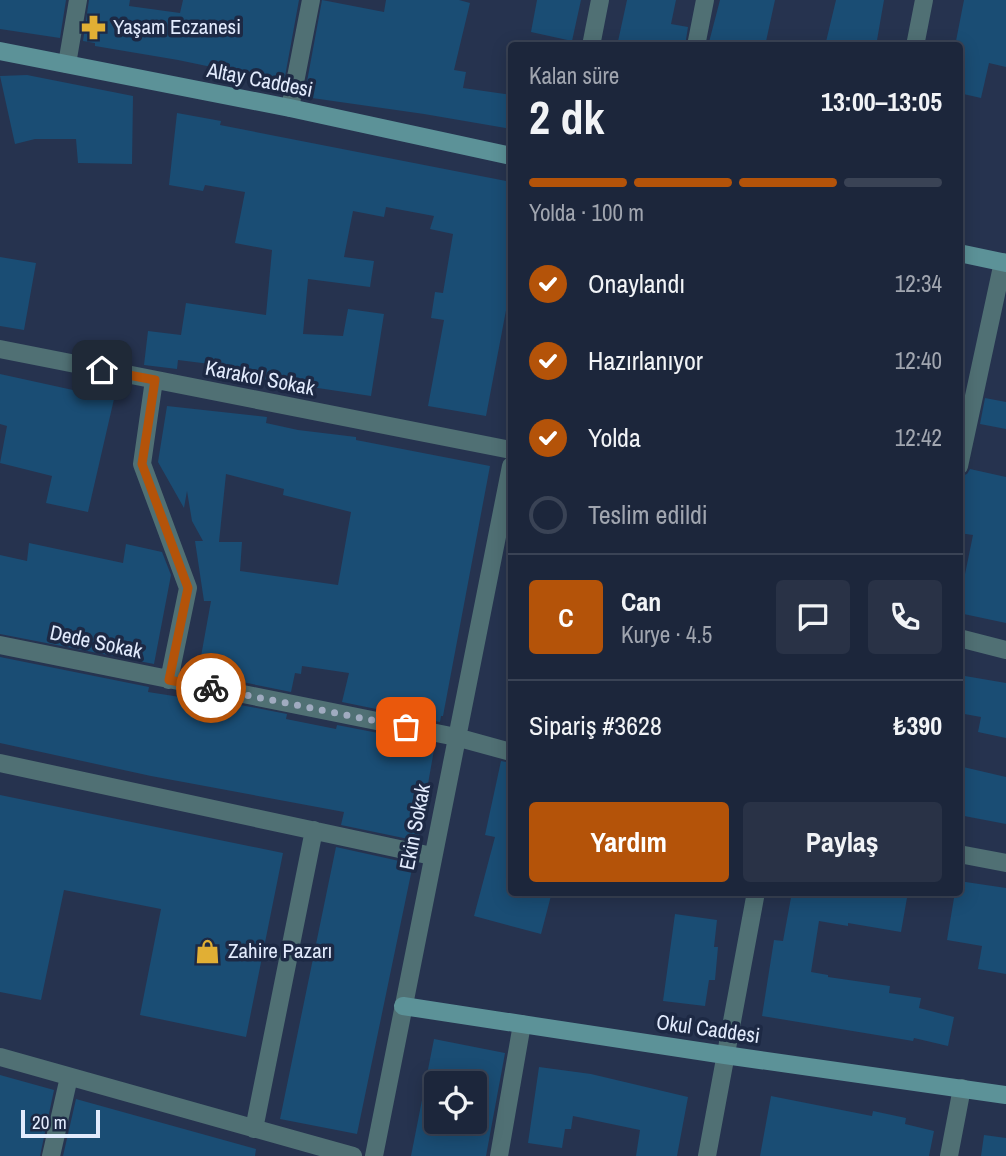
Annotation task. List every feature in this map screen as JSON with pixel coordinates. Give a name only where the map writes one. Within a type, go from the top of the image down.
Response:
[{"type":"main road","name":"Altay Caddesi","points":[[0,51],[290,108],[508,155]]},
{"type":"main road","points":[[963,254],[1004,262]]},
{"type":"main road","name":"Okul Caddesi","points":[[403,1006],[1006,1095]]},
{"type":"street","points":[[67,64],[78,0]]},
{"type":"street","points":[[290,108],[311,0]]},
{"type":"street","points":[[592,42],[600,0]]},
{"type":"street","points":[[697,42],[705,0]]},
{"type":"street","points":[[916,42],[924,0]]},
{"type":"street","points":[[963,448],[1004,262]]},
{"type":"street","name":"Karakol Sokak","points":[[0,349],[508,449]]},
{"type":"street","points":[[155,380],[142,464],[188,588],[169,680]]},
{"type":"street","name":"Ekin Sokak","points":[[374,1156],[508,483]]},
{"type":"street","points":[[963,639],[1006,650]]},
{"type":"street","name":"Dede Sokak","points":[[0,645],[456,737],[508,751]]},
{"type":"street","points":[[0,763],[432,856]]},
{"type":"street","points":[[254,1129],[314,830]]},
{"type":"street","points":[[963,856],[1006,863]]},
{"type":"street","points":[[707,1156],[755,896]]},
{"type":"street","points":[[499,1156],[523,1024]]},
{"type":"street","points":[[0,1057],[353,1156]]},
{"type":"street","points":[[51,1156],[69,1077]]},
{"type":"street","points":[[949,1156],[961,1088]]},
{"type":"building","points":[[0,0],[66,0],[60,38],[0,29]]},
{"type":"building","points":[[89,0],[130,0],[129,6],[180,13],[183,0],[299,0],[284,82],[95,46],[95,43],[83,41]]},
{"type":"building","points":[[322,0],[384,12],[386,0],[459,0],[470,3],[454,70],[466,72],[463,88],[508,95],[508,128],[312,98],[313,88],[306,87]]},
{"type":"building","points":[[537,0],[581,0],[572,41],[531,32]]},
{"type":"building","points":[[627,0],[676,0],[671,24],[688,27],[686,42],[618,42]]},
{"type":"building","points":[[720,0],[775,0],[766,42],[709,42]]},
{"type":"building","points":[[836,0],[884,0],[877,42],[826,42]]},
{"type":"building","points":[[964,0],[1006,0],[1006,67],[989,63],[981,98],[963,94],[963,42],[956,42]]},
{"type":"building","points":[[27,75],[133,96],[132,164],[78,163],[76,139],[35,139],[15,144],[0,76]]},
{"type":"building","points":[[177,113],[221,121],[220,125],[508,181],[508,300],[486,416],[428,406],[444,320],[431,318],[435,292],[443,293],[453,234],[430,229],[434,216],[386,207],[384,217],[353,211],[344,257],[374,261],[370,287],[308,279],[303,334],[343,336],[348,309],[384,314],[371,396],[258,379],[259,370],[178,360],[177,369],[144,365],[148,331],[181,335],[186,303],[266,315],[272,250],[235,243],[245,192],[205,185],[203,191],[169,185]]},
{"type":"building","points":[[0,257],[36,263],[24,330],[0,326]]},
{"type":"building","points":[[0,374],[114,399],[88,512],[46,503],[52,476],[0,463],[7,426],[0,424]]},
{"type":"building","points":[[985,398],[1006,402],[1006,429],[980,424]]},
{"type":"building","points":[[167,406],[267,417],[266,423],[356,437],[356,440],[490,466],[440,722],[342,702],[349,673],[302,666],[301,674],[295,673],[291,692],[198,673],[211,601],[204,601],[195,541],[203,541],[192,521],[187,491],[184,508],[158,462]],"holes":[[[226,474],[284,489],[283,495],[351,512],[338,585],[240,571],[242,542],[219,542]]]},
{"type":"building","points":[[970,469],[1006,477],[1006,623],[963,614],[963,584],[973,535],[963,534],[963,476]]},
{"type":"building","points":[[29,543],[123,563],[126,544],[162,552],[171,575],[154,664],[0,634],[0,555],[27,561]]},
{"type":"building","points":[[0,657],[149,687],[148,692],[193,699],[194,696],[287,714],[286,719],[336,729],[337,725],[435,744],[418,841],[341,825],[344,812],[151,776],[0,743]]},
{"type":"building","points":[[963,676],[1006,683],[1006,738],[978,732],[981,717],[963,714]]},
{"type":"building","points":[[501,761],[508,762],[508,896],[551,896],[541,934],[474,916],[495,837],[485,835]]},
{"type":"building","points":[[963,767],[1006,777],[1006,824],[963,816]]},
{"type":"building","name":"Zahire Pazarı","points":[[0,795],[283,853],[246,1037],[140,1015],[161,909],[64,890],[41,1000],[0,992]]},
{"type":"building","points":[[336,847],[413,864],[357,1134],[280,1119]]},
{"type":"building","points":[[963,882],[1006,888],[1006,974],[978,969],[982,946],[947,940],[954,896],[963,896]]},
{"type":"building","points":[[791,896],[907,896],[901,932],[819,921],[811,972],[890,986],[889,993],[921,998],[919,1008],[954,1017],[948,1046],[914,1038],[913,1041],[762,1016],[774,940],[783,941]]},
{"type":"building","points":[[675,914],[717,920],[715,980],[709,980],[705,1006],[663,1001]]},
{"type":"building","points":[[434,1039],[505,1053],[486,1156],[411,1156],[424,1090],[424,1134],[487,1134],[487,1071],[428,1071]]},
{"type":"building","points":[[539,1067],[591,1074],[688,1097],[677,1156],[636,1156],[640,1130],[573,1116],[571,1129],[565,1129],[562,1148],[528,1143]]},
{"type":"building","points":[[0,1075],[54,1090],[40,1156],[0,1156]]},
{"type":"building","points":[[771,1096],[872,1116],[873,1111],[906,1118],[905,1124],[934,1131],[929,1156],[760,1156]]},
{"type":"building","points":[[76,1099],[256,1149],[255,1156],[63,1156]]},
{"type":"building","points":[[984,1135],[1006,1138],[1006,1156],[981,1156]]},
{"type":"way so far","points":[[211,688],[406,727]]},
{"type":"place","name":"Yaşam Eczanesi","points":[[93,27]]},
{"type":"place","name":"Zahire Pazarı","points":[[208,951]]},
{"type":"route","points":[[102,370],[155,380],[142,464],[188,588],[169,680],[211,688]]}]
